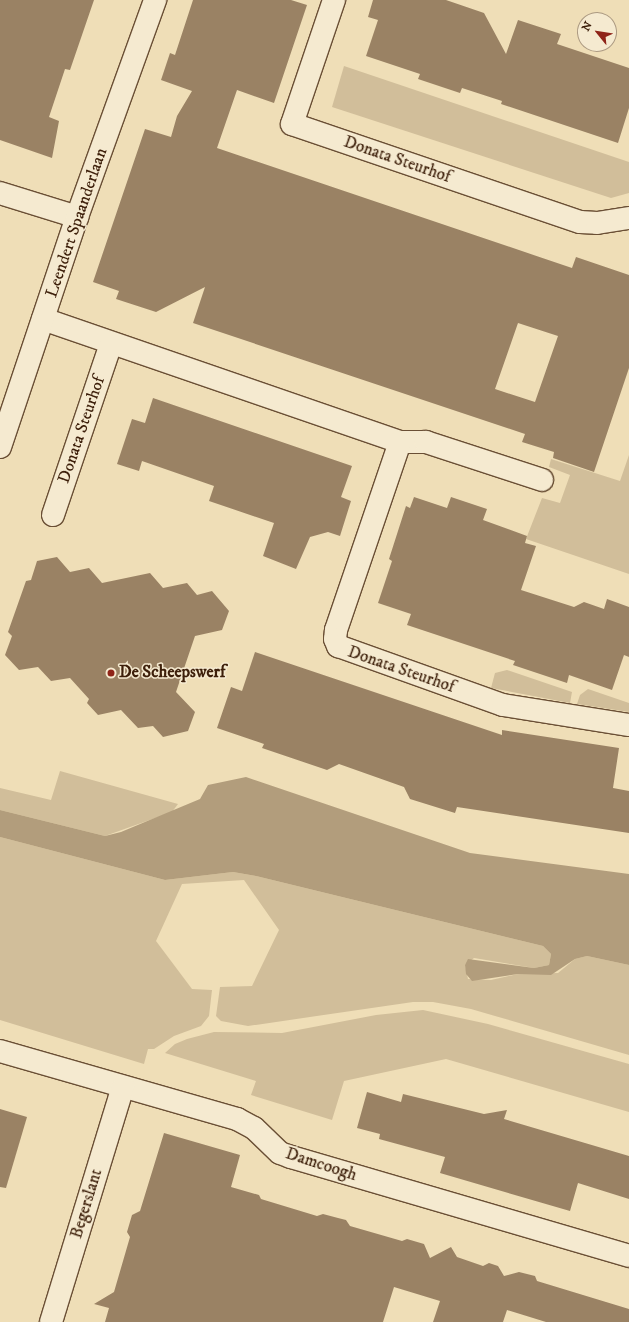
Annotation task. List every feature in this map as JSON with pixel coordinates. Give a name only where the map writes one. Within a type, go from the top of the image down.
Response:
[{"type":"street","name":"Leendert Spaanderlaan","points":[[0,448],[77,217],[155,0]]},
{"type":"street","name":"Donata Steurhof","points":[[334,0],[292,124],[580,222],[597,223],[629,218]]},
{"type":"street","points":[[0,193],[77,217]]},
{"type":"street","points":[[43,320],[400,442],[426,442],[542,480]]},
{"type":"street","name":"Donata Steurhof","points":[[53,515],[111,344]]},
{"type":"street","name":"Donata Steurhof","points":[[400,442],[336,630],[335,639],[338,646],[503,705],[629,725]]},
{"type":"street","name":"Damcoogh","points":[[0,1051],[238,1119],[254,1128],[280,1153],[291,1157],[629,1256]]},
{"type":"street","name":"Begerslant","points":[[51,1322],[123,1087]]},
{"type":"shaded area","points":[[344,66],[629,162],[629,193],[611,198],[332,107]]},
{"type":"shaded area","points":[[629,455],[629,574],[526,539],[542,498],[560,503],[570,475],[549,467],[551,459],[620,481]]},
{"type":"shaded area","points":[[507,670],[572,692],[570,703],[491,688],[495,673]]},
{"type":"shaded area","points":[[588,689],[629,703],[629,712],[577,704],[580,695]]},
{"type":"shaded area","points":[[60,771],[178,804],[172,812],[105,836],[0,810],[0,788],[51,800]]},
{"type":"shaded area","points":[[246,777],[470,853],[629,874],[629,965],[587,956],[575,959],[551,975],[518,974],[472,981],[466,974],[465,965],[468,959],[534,968],[549,965],[551,954],[543,946],[256,876],[233,872],[165,880],[0,837],[0,810],[105,836],[121,832],[200,799],[208,785]]},
{"type":"shaded area","points":[[0,837],[165,880],[233,872],[256,876],[543,946],[551,954],[549,965],[534,968],[474,958],[465,965],[468,979],[491,980],[518,974],[558,973],[575,959],[587,956],[629,965],[629,1055],[471,1009],[433,1002],[413,1002],[248,1026],[221,1021],[216,1016],[220,987],[252,986],[279,930],[244,880],[182,884],[156,941],[192,989],[212,990],[209,1016],[201,1026],[174,1036],[154,1049],[148,1049],[144,1064],[0,1020]]},
{"type":"shaded area","points":[[423,1010],[488,1024],[629,1064],[629,1112],[446,1059],[344,1081],[332,1120],[251,1095],[256,1081],[165,1053],[175,1044],[187,1039],[214,1032],[282,1033],[376,1015]]},
{"type":"building","points":[[0,0],[94,0],[70,70],[65,69],[49,117],[59,121],[52,158],[0,140]]},
{"type":"building","points":[[193,0],[291,0],[307,5],[274,103],[237,90],[217,148],[572,268],[576,257],[629,275],[629,368],[594,472],[553,458],[554,452],[522,442],[525,434],[193,323],[205,287],[156,312],[116,299],[119,291],[93,282],[145,129],[171,137],[177,116],[192,91],[161,80],[170,53],[175,55]],"holes":[[[518,323],[558,336],[535,402],[495,389]]]},
{"type":"building","points":[[373,0],[446,0],[484,13],[506,54],[518,20],[561,34],[557,44],[577,51],[577,52],[629,68],[629,108],[618,143],[501,104],[502,101],[462,88],[460,93],[418,79],[420,74],[366,56],[378,20],[368,17]]},
{"type":"building","points":[[153,398],[352,466],[341,497],[351,501],[340,536],[328,532],[310,537],[296,569],[263,556],[274,523],[209,501],[214,486],[142,461],[139,471],[117,464],[132,419],[145,423]]},
{"type":"building","points":[[414,497],[447,508],[451,497],[487,509],[483,520],[527,536],[525,543],[536,546],[521,590],[574,607],[584,602],[604,609],[607,599],[629,607],[629,657],[624,655],[612,690],[569,675],[567,683],[513,665],[515,661],[407,625],[411,614],[378,603],[392,561],[389,559],[406,506],[410,508]]},
{"type":"building","points":[[57,557],[70,572],[89,568],[102,583],[150,573],[163,588],[187,583],[197,595],[212,591],[229,611],[222,630],[195,636],[176,692],[195,712],[188,731],[163,737],[153,726],[138,728],[121,710],[98,715],[87,703],[89,699],[70,678],[51,681],[38,667],[19,670],[5,655],[12,636],[8,632],[26,581],[31,580],[37,561]]},
{"type":"building","points":[[255,652],[502,735],[502,730],[619,748],[613,788],[629,791],[629,833],[457,807],[455,813],[410,799],[404,787],[339,764],[327,770],[262,748],[264,744],[217,728],[231,687],[242,691]]},
{"type":"building","points":[[367,1092],[401,1102],[403,1094],[484,1114],[507,1110],[504,1119],[629,1156],[629,1199],[578,1183],[570,1211],[440,1173],[445,1157],[379,1139],[380,1134],[357,1128]]},
{"type":"building","points":[[0,1109],[27,1117],[6,1188],[0,1187]]},
{"type":"building","points":[[164,1133],[240,1155],[231,1187],[259,1195],[261,1199],[317,1216],[323,1214],[346,1220],[350,1226],[402,1241],[407,1239],[424,1244],[430,1258],[451,1247],[457,1257],[483,1266],[489,1263],[498,1266],[504,1276],[519,1272],[535,1276],[537,1281],[629,1309],[629,1322],[546,1322],[507,1310],[503,1322],[433,1322],[440,1301],[394,1287],[383,1322],[105,1322],[109,1308],[94,1304],[114,1292],[130,1237],[127,1232],[132,1215],[140,1211]]},
{"type":"place","name":"De Scheepswerf","points":[[111,673]]}]
